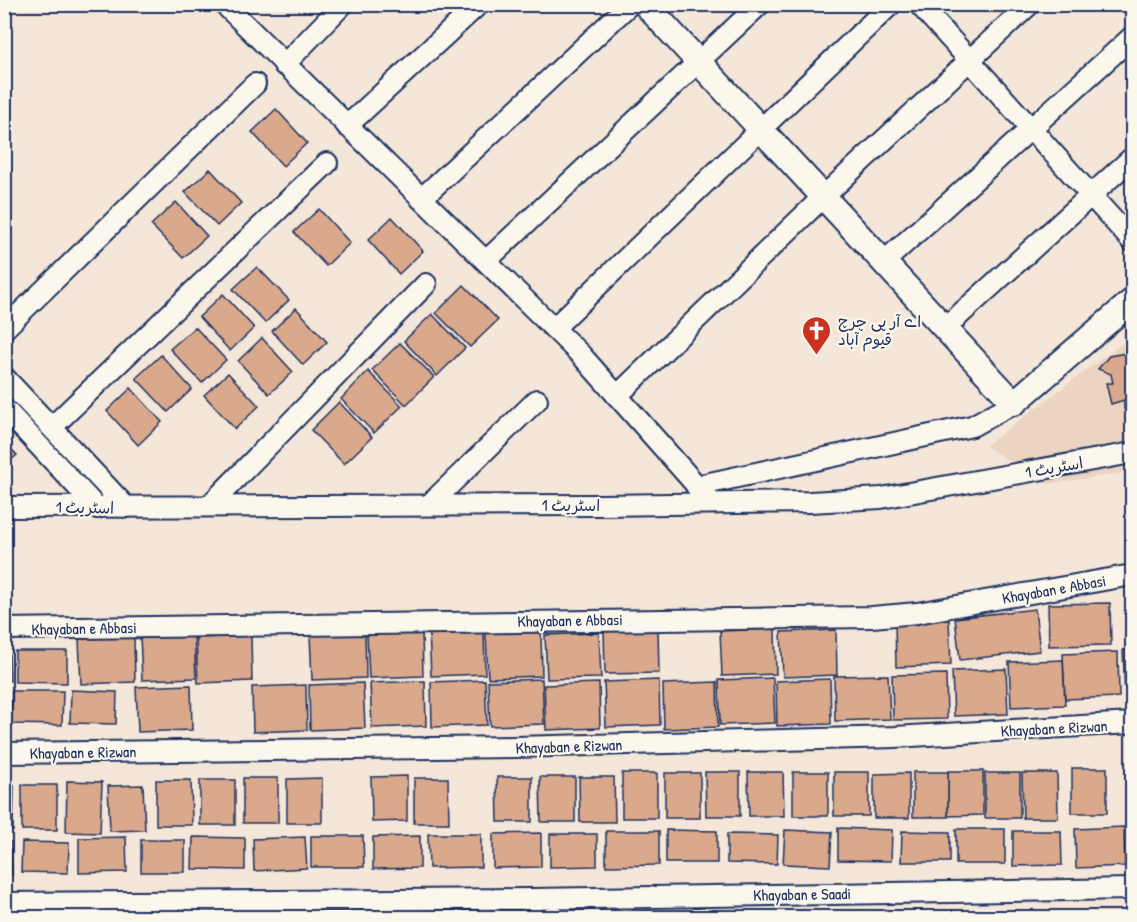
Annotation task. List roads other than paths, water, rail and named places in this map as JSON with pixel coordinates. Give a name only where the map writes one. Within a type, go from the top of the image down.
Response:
[{"type":"street","points":[[224,4],[582,356],[712,503]]},
{"type":"street","points":[[284,65],[343,4]]},
{"type":"street","points":[[346,126],[479,4]]},
{"type":"street","points":[[421,199],[630,4]]},
{"type":"street","points":[[645,4],[1014,403]]},
{"type":"street","points":[[487,261],[760,4]]},
{"type":"street","points":[[554,328],[891,4]]},
{"type":"street","points":[[920,4],[1132,241]]},
{"type":"street","points":[[617,396],[823,197],[1030,4]]},
{"type":"street","points":[[884,262],[1132,37]]},
{"type":"street","points":[[4,329],[255,84]]},
{"type":"street","points":[[945,328],[1132,158]]},
{"type":"street","points":[[51,427],[327,163]]},
{"type":"street","points":[[209,506],[426,284]]},
{"type":"street","points":[[696,486],[972,426],[1014,403],[1132,301]]},
{"type":"street","points":[[4,377],[126,507]]},
{"type":"street","points":[[429,506],[537,400]]},
{"type":"street","points":[[4,408],[97,508]]},
{"type":"street","name":"اسٹریٹ 1","points":[[4,507],[810,502],[881,498],[1132,453]]},
{"type":"street","name":"Khayaban e Abbasi","points":[[4,629],[872,617],[917,613],[1132,575]]},
{"type":"street","name":"Khayaban e Rizwan","points":[[4,753],[539,747],[895,736],[1132,723]]},
{"type":"street","name":"Khayaban e Saadi","points":[[4,903],[532,908],[1132,889]]},
{"type":"place","name":"اے آر پی چرچ قیوم آباد","points":[[817,356]]}]
